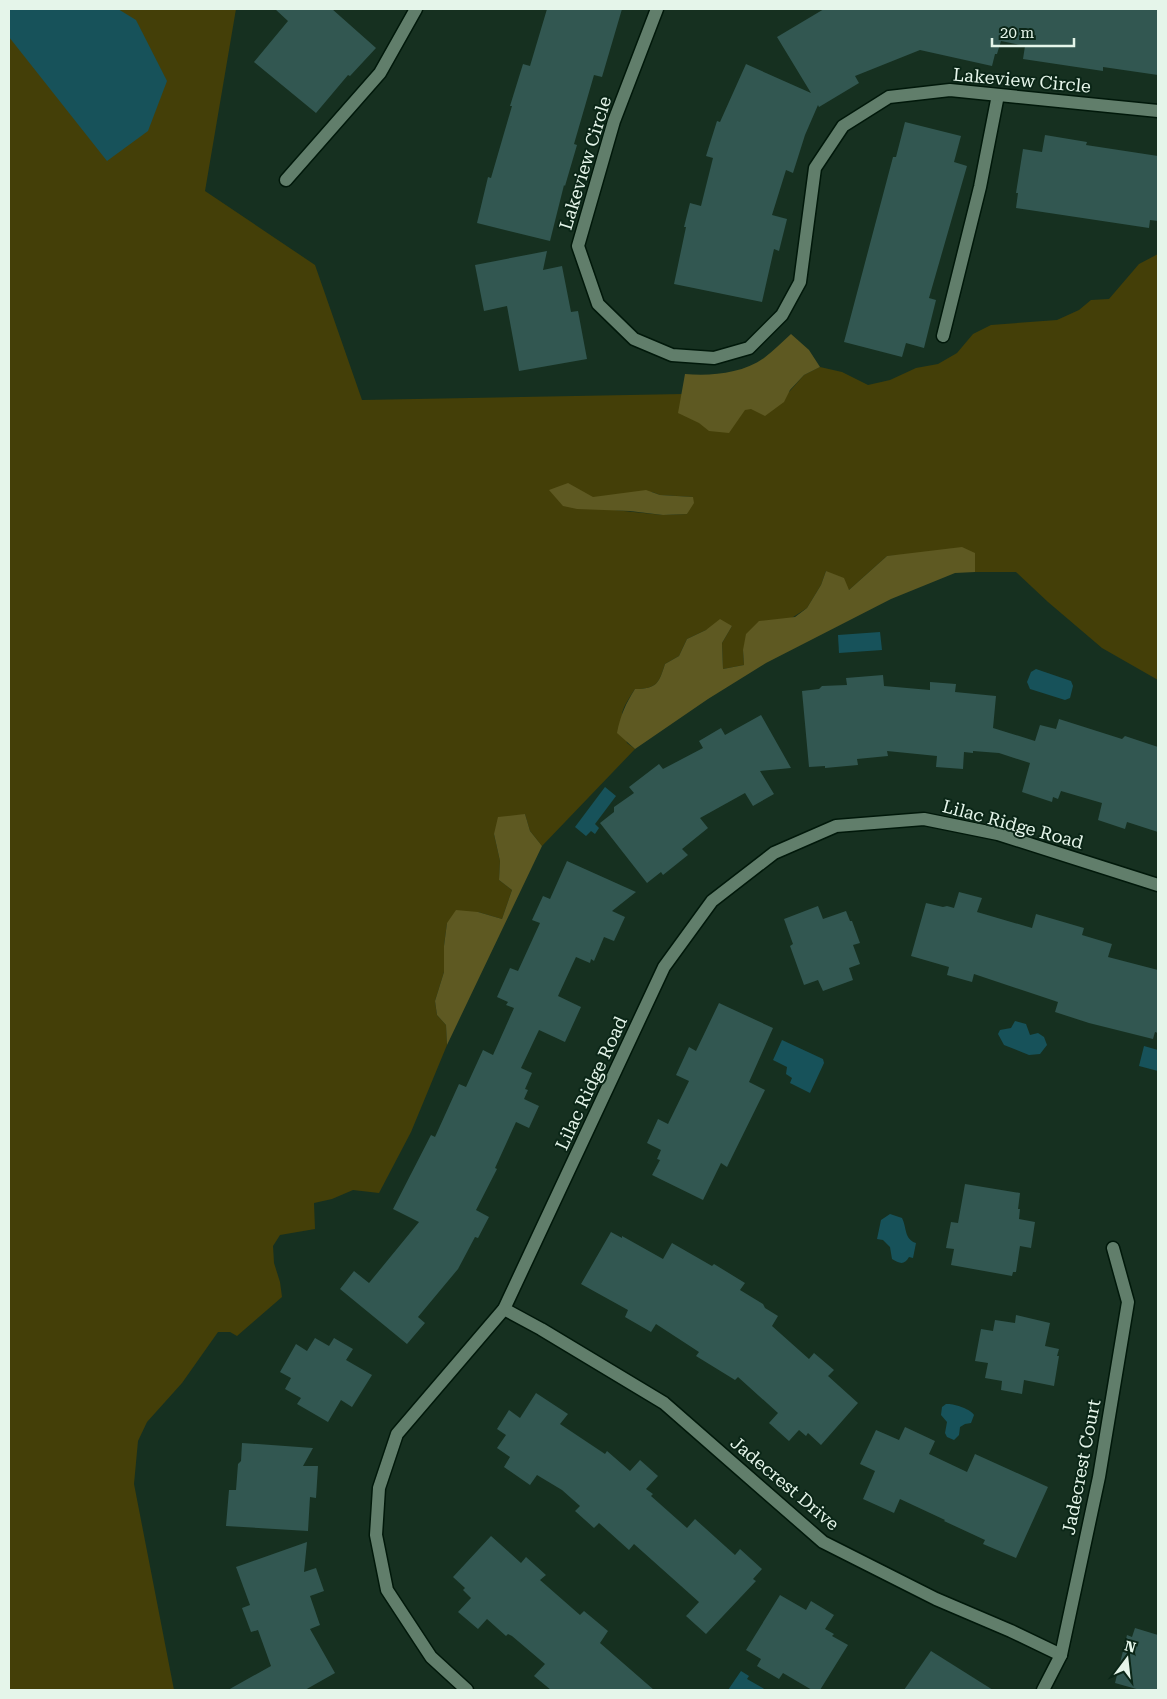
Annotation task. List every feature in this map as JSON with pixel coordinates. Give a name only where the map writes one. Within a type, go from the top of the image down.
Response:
[{"type":"street","points":[[286,180],[380,73],[416,9]]},
{"type":"street","name":"Lakeview Circle","points":[[657,9],[614,121],[578,246],[598,304],[634,339],[672,355],[714,358],[749,348],[782,315],[800,282],[815,168],[843,126],[889,97],[950,90],[1158,111]]},
{"type":"street","points":[[943,336],[980,187],[998,95]]},
{"type":"street","name":"Lilac Ridge Road","points":[[467,1690],[431,1657],[388,1590],[376,1535],[379,1488],[397,1434],[504,1309],[664,968],[712,901],[774,853],[836,826],[924,819],[998,834],[1158,885]]},
{"type":"street","name":"Jadecrest Court","points":[[1043,1690],[1061,1655],[1099,1477],[1128,1302],[1113,1248]]},
{"type":"street","name":"Jadecrest Drive","points":[[504,1309],[664,1403],[824,1542],[936,1599],[1061,1655]]},
{"type":"shaded area","points":[[9,9],[236,9],[205,191],[315,265],[362,400],[789,392],[804,375],[820,367],[842,372],[868,385],[890,380],[916,368],[938,364],[957,353],[973,334],[991,325],[1057,320],[1079,310],[1091,300],[1109,299],[1139,264],[1158,254],[1158,680],[1102,648],[1016,572],[975,572],[975,553],[887,556],[849,590],[826,571],[821,585],[807,608],[743,650],[744,665],[723,669],[722,643],[732,626],[706,630],[687,639],[679,656],[665,664],[656,684],[648,688],[635,689],[623,710],[622,720],[627,743],[635,749],[542,846],[530,831],[525,814],[494,834],[500,861],[499,880],[512,890],[502,919],[478,912],[447,923],[444,946],[444,972],[435,1001],[437,1015],[446,1025],[447,1045],[411,1132],[379,1193],[353,1190],[332,1199],[314,1203],[315,1229],[280,1235],[273,1246],[274,1263],[282,1297],[237,1336],[230,1332],[218,1332],[182,1383],[147,1422],[138,1441],[134,1484],[174,1690],[9,1690]],"holes":[[[652,492],[660,495],[693,497],[687,514],[663,515],[614,510]]]},
{"type":"shaded area","points":[[791,334],[809,350],[820,367],[804,375],[790,390],[784,402],[765,416],[751,409],[745,410],[729,433],[709,431],[699,423],[678,413],[685,374],[726,373],[746,368],[764,358]]},
{"type":"shaded area","points":[[568,483],[593,497],[646,490],[660,495],[693,497],[694,503],[687,514],[663,515],[630,511],[577,509],[563,506],[549,490]]},
{"type":"shaded area","points":[[962,547],[975,553],[975,572],[955,573],[891,599],[766,663],[708,699],[635,749],[617,733],[624,710],[635,689],[648,688],[656,684],[665,664],[679,656],[687,639],[706,630],[720,619],[732,626],[722,643],[723,669],[744,665],[743,650],[746,634],[759,621],[795,617],[807,608],[821,585],[826,571],[844,578],[849,590],[887,556]]},
{"type":"shaded area","points":[[525,814],[530,831],[542,846],[447,1045],[446,1025],[437,1015],[435,1001],[444,972],[444,946],[447,923],[456,910],[478,912],[502,919],[512,890],[499,880],[500,861],[494,834],[498,817]]},
{"type":"water","points":[[9,9],[118,9],[136,20],[167,81],[148,131],[107,161],[9,37]]},
{"type":"water","points":[[880,632],[882,650],[839,653],[838,635]]},
{"type":"water","points":[[1036,669],[1071,681],[1073,686],[1070,698],[1065,700],[1030,689],[1027,682],[1031,672]]},
{"type":"water","points":[[605,787],[616,796],[595,824],[599,828],[595,834],[591,831],[586,836],[575,827]]},
{"type":"water","points":[[1015,1021],[1026,1024],[1030,1035],[1038,1033],[1044,1037],[1047,1045],[1040,1054],[1029,1055],[1004,1045],[998,1034],[1000,1030],[1011,1028]]},
{"type":"water","points":[[782,1040],[823,1059],[824,1063],[810,1093],[790,1083],[792,1078],[786,1074],[787,1067],[773,1060]]},
{"type":"water","points":[[1144,1046],[1158,1050],[1158,1071],[1139,1066]]},
{"type":"water","points":[[890,1214],[902,1218],[909,1239],[916,1243],[913,1258],[909,1257],[903,1263],[892,1259],[890,1247],[883,1240],[877,1239],[881,1220]]},
{"type":"water","points":[[946,1404],[961,1407],[974,1415],[971,1423],[960,1427],[959,1435],[954,1440],[947,1437],[945,1433],[947,1422],[941,1415],[942,1407]]},
{"type":"water","points":[[741,1671],[749,1676],[747,1679],[766,1690],[728,1690]]},
{"type":"building","points":[[275,9],[332,9],[376,48],[350,76],[348,75],[316,113],[254,62],[288,21]]},
{"type":"building","points":[[547,9],[622,9],[602,77],[594,75],[574,144],[577,145],[564,185],[550,241],[477,223],[488,177],[491,178],[523,64],[530,66]]},
{"type":"building","points":[[824,9],[1158,9],[1158,75],[1103,67],[1103,71],[1023,59],[1025,46],[1001,41],[992,66],[920,50],[855,76],[859,83],[819,107],[818,105],[805,135],[793,173],[786,170],[772,215],[787,219],[779,251],[774,249],[762,302],[674,284],[690,203],[701,206],[713,158],[706,156],[717,121],[720,122],[746,64],[811,93],[777,37]]},
{"type":"building","points":[[905,122],[961,136],[954,162],[967,166],[929,298],[936,300],[924,348],[906,343],[902,357],[844,342],[893,157],[896,157]]},
{"type":"building","points":[[1045,135],[1087,142],[1086,145],[1158,156],[1158,221],[1150,220],[1149,228],[1016,208],[1018,193],[1016,193],[1023,149],[1042,152]]},
{"type":"building","points":[[547,251],[543,270],[562,266],[571,312],[578,311],[587,359],[519,371],[507,306],[484,311],[475,265]]},
{"type":"building","points":[[883,675],[884,686],[930,690],[930,682],[956,684],[955,692],[996,696],[993,728],[1035,741],[1040,725],[1056,729],[1059,719],[1122,739],[1125,736],[1158,747],[1158,832],[1127,822],[1125,829],[1098,820],[1102,803],[1061,791],[1058,799],[1053,797],[1052,802],[1022,792],[1030,763],[999,753],[964,752],[963,769],[936,767],[937,756],[887,751],[888,756],[857,759],[858,765],[825,768],[825,766],[809,767],[802,691],[819,689],[822,686],[847,685],[846,678]]},
{"type":"building","points":[[761,715],[791,768],[760,771],[774,794],[753,806],[745,793],[700,818],[708,828],[682,849],[688,855],[663,875],[661,872],[647,883],[600,823],[614,812],[614,807],[634,793],[629,787],[659,764],[663,769],[703,748],[699,741],[721,728],[725,735]]},
{"type":"building","points":[[567,861],[636,892],[612,911],[625,917],[614,941],[604,937],[594,961],[591,959],[590,963],[576,957],[558,996],[581,1007],[565,1042],[539,1030],[521,1068],[532,1073],[525,1089],[528,1090],[524,1099],[539,1106],[529,1128],[516,1122],[495,1168],[497,1169],[476,1210],[489,1217],[478,1238],[475,1237],[458,1269],[418,1317],[425,1323],[407,1344],[340,1289],[354,1271],[369,1283],[419,1222],[393,1209],[431,1135],[435,1137],[459,1084],[466,1087],[483,1050],[493,1055],[514,1008],[506,1005],[508,1002],[497,997],[510,968],[518,971],[540,923],[532,920],[543,896],[550,899]]},
{"type":"building","points":[[959,892],[982,898],[977,912],[1032,928],[1036,914],[1084,928],[1082,935],[1112,944],[1108,957],[1158,970],[1158,1033],[1155,1032],[1153,1039],[1089,1023],[1055,1012],[1058,1002],[974,974],[972,982],[947,975],[949,967],[911,956],[926,903],[954,908]]},
{"type":"building","points":[[818,906],[823,919],[846,911],[860,943],[853,945],[860,964],[849,968],[853,980],[823,991],[818,980],[804,985],[790,946],[793,944],[784,919]]},
{"type":"building","points":[[719,1003],[773,1028],[749,1082],[765,1090],[727,1167],[721,1163],[703,1200],[652,1175],[660,1160],[657,1159],[661,1150],[647,1143],[658,1119],[668,1124],[689,1081],[676,1075],[689,1047],[696,1051]]},
{"type":"building","points":[[965,1184],[1020,1193],[1019,1219],[1035,1222],[1031,1248],[1020,1246],[1016,1272],[1013,1272],[1012,1276],[951,1265],[954,1249],[946,1248],[951,1222],[958,1223]]},
{"type":"building","points":[[611,1232],[622,1238],[622,1236],[663,1259],[672,1243],[712,1266],[714,1264],[745,1283],[740,1290],[778,1316],[772,1326],[809,1359],[814,1353],[834,1370],[828,1376],[858,1403],[821,1445],[808,1433],[806,1436],[799,1430],[789,1441],[769,1423],[778,1413],[738,1377],[735,1380],[696,1356],[699,1352],[656,1324],[651,1332],[625,1317],[628,1310],[581,1284]]},
{"type":"building","points":[[1016,1315],[1050,1323],[1045,1346],[1059,1349],[1054,1386],[1024,1380],[1022,1394],[1001,1390],[1002,1381],[985,1378],[988,1363],[975,1361],[981,1329],[993,1331],[995,1320],[1015,1323]]},
{"type":"building","points":[[315,1338],[329,1346],[334,1338],[353,1349],[346,1360],[372,1375],[352,1407],[341,1400],[328,1422],[297,1404],[301,1398],[285,1389],[291,1378],[280,1372],[296,1344],[307,1351]]},
{"type":"building","points":[[536,1393],[568,1414],[560,1424],[605,1454],[607,1451],[630,1471],[640,1460],[658,1476],[646,1489],[653,1494],[651,1496],[687,1528],[695,1519],[735,1555],[740,1549],[762,1569],[753,1579],[756,1581],[706,1634],[686,1616],[699,1602],[634,1544],[629,1550],[599,1523],[594,1528],[575,1511],[580,1506],[562,1490],[537,1475],[530,1485],[504,1467],[510,1457],[497,1448],[506,1435],[497,1429],[509,1410],[520,1418]]},
{"type":"building","points":[[905,1427],[935,1441],[929,1454],[967,1472],[975,1454],[1048,1487],[1016,1558],[983,1544],[985,1540],[900,1499],[894,1513],[863,1499],[875,1471],[860,1464],[876,1430],[899,1440]]},
{"type":"building","points":[[242,1443],[313,1448],[303,1466],[318,1466],[316,1498],[310,1497],[308,1531],[226,1526],[229,1490],[236,1490]]},
{"type":"building","points":[[491,1536],[521,1563],[526,1557],[546,1575],[540,1580],[580,1615],[584,1611],[608,1631],[600,1643],[654,1690],[551,1690],[534,1676],[545,1664],[512,1636],[508,1634],[506,1636],[487,1619],[478,1629],[458,1612],[471,1598],[463,1590],[465,1588],[453,1577]]},
{"type":"building","points":[[307,1542],[304,1572],[316,1568],[324,1591],[310,1596],[320,1625],[310,1629],[335,1673],[305,1690],[228,1690],[271,1666],[258,1630],[251,1632],[242,1608],[250,1605],[236,1567]]},
{"type":"building","points":[[780,1595],[806,1610],[811,1601],[834,1615],[825,1629],[834,1634],[832,1636],[848,1645],[820,1690],[812,1690],[783,1673],[779,1679],[757,1666],[761,1659],[746,1650]]},
{"type":"building","points":[[1135,1628],[1158,1635],[1158,1690],[1140,1690],[1115,1683],[1127,1635],[1132,1637]]},
{"type":"building","points":[[931,1651],[993,1690],[904,1690]]}]
